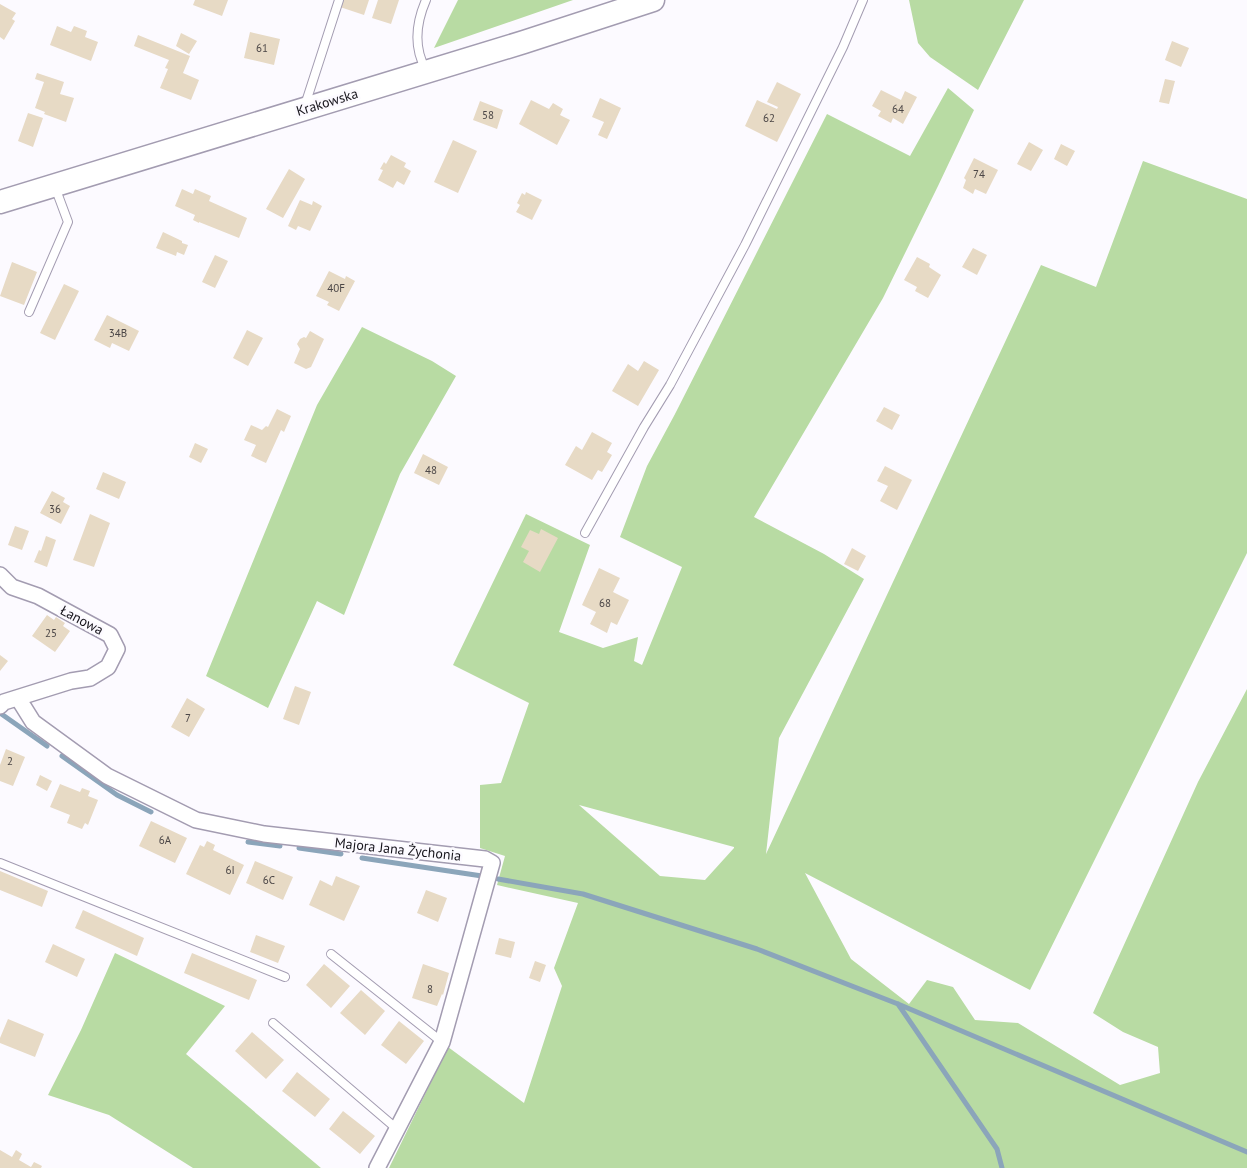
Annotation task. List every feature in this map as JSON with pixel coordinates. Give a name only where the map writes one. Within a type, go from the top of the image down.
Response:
[{"type":"main road","name":"Krakowska","points":[[0,202],[653,0]]},
{"type":"street","name":"Łanowa","points":[[0,575],[12,587],[38,596],[110,635],[118,649],[108,667],[90,678],[71,681],[18,698],[0,706]]},
{"type":"street","name":"Majora Jana Żychonia","points":[[18,698],[33,722],[106,776],[196,820],[264,834],[485,859],[492,863],[442,1042],[377,1168]]},
{"type":"lane","points":[[303,109],[339,0]]},
{"type":"lane","points":[[426,0],[420,13],[418,45],[421,60],[428,71]]},
{"type":"lane","points":[[585,533],[644,427],[670,386],[745,245],[843,47],[863,0]]},
{"type":"lane","points":[[29,312],[68,222],[55,185]]},
{"type":"lane","points":[[0,863],[285,978]]},
{"type":"lane","points":[[331,954],[442,1042]]},
{"type":"lane","points":[[273,1023],[397,1129]]},
{"type":"green space","points":[[458,0],[573,0],[434,48]]},
{"type":"green space","points":[[909,0],[1024,0],[978,90],[930,57],[918,43]]},
{"type":"green space","points":[[948,88],[974,110],[883,298],[754,517],[824,554],[864,579],[779,738],[766,854],[1041,265],[1096,287],[1143,161],[1247,199],[1247,553],[1030,990],[805,873],[851,959],[909,1004],[927,980],[953,987],[975,1020],[1018,1023],[1120,1085],[1160,1073],[1158,1047],[1123,1032],[1093,1013],[1198,782],[1247,689],[1247,1168],[389,1168],[448,1047],[524,1103],[562,986],[554,968],[578,903],[497,885],[505,856],[480,848],[480,785],[501,783],[529,703],[453,665],[526,514],[590,545],[559,632],[603,648],[638,637],[634,661],[642,665],[682,567],[620,537],[647,466],[827,114],[910,156]],"holes":[[[579,805],[734,847],[705,880],[660,876]]]},
{"type":"green space","points":[[362,327],[432,361],[456,376],[400,474],[344,615],[317,601],[268,708],[206,676],[317,405]]},
{"type":"green space","points":[[115,953],[225,1006],[186,1054],[321,1168],[193,1168],[109,1115],[48,1095],[81,1030]]},
{"type":"building","points":[[195,0],[228,0],[222,16],[193,5]]},
{"type":"building","points":[[343,0],[369,0],[364,15],[340,7]]},
{"type":"building","points":[[378,0],[399,0],[391,24],[372,18]]},
{"type":"building","points":[[0,4],[16,13],[12,19],[15,21],[4,40],[0,37]]},
{"type":"building","points":[[57,26],[71,32],[74,26],[87,31],[85,37],[98,42],[91,61],[50,45]]},
{"type":"building","points":[[250,32],[280,39],[274,65],[244,58]]},
{"type":"building","points":[[181,33],[197,41],[189,54],[176,46]]},
{"type":"building","points":[[138,35],[190,56],[183,73],[199,80],[191,100],[160,88],[168,69],[165,68],[169,60],[134,46]]},
{"type":"building","points":[[1172,41],[1189,48],[1181,67],[1165,60]]},
{"type":"building","points":[[37,73],[64,82],[60,94],[74,98],[66,122],[44,114],[45,112],[35,108],[44,82],[35,79]]},
{"type":"building","points":[[1165,79],[1175,81],[1169,104],[1159,102]]},
{"type":"building","points":[[777,82],[801,94],[777,142],[745,126],[757,100],[777,109],[778,107],[767,102]]},
{"type":"building","points":[[881,90],[901,100],[905,91],[917,97],[903,124],[893,118],[891,123],[878,116],[881,111],[872,106]]},
{"type":"building","points":[[600,98],[621,108],[607,139],[598,135],[604,122],[592,117]]},
{"type":"building","points":[[531,100],[549,109],[553,103],[563,109],[560,115],[570,120],[557,145],[519,124]]},
{"type":"building","points":[[480,101],[503,110],[497,129],[473,120]]},
{"type":"building","points":[[28,113],[43,118],[33,147],[18,141]]},
{"type":"building","points":[[453,140],[477,151],[458,193],[434,182]]},
{"type":"building","points":[[1029,142],[1043,150],[1031,171],[1017,164]]},
{"type":"building","points":[[1061,144],[1075,151],[1067,166],[1054,159]]},
{"type":"building","points":[[391,155],[406,163],[404,167],[411,171],[404,185],[397,181],[393,188],[378,180],[383,170],[380,169],[384,162],[386,164]]},
{"type":"building","points":[[974,158],[998,170],[986,194],[975,189],[973,194],[963,188],[966,180],[964,178]]},
{"type":"building","points":[[289,169],[305,179],[283,218],[266,209]]},
{"type":"building","points":[[182,189],[193,194],[195,189],[211,196],[209,201],[247,218],[239,238],[193,220],[195,215],[175,206]]},
{"type":"building","points":[[526,192],[542,200],[532,220],[516,212],[520,205],[517,203],[522,193],[525,195]]},
{"type":"building","points":[[300,200],[312,205],[313,201],[322,206],[310,231],[298,226],[296,230],[288,226]]},
{"type":"building","points":[[163,232],[188,245],[184,255],[177,252],[176,256],[156,248]]},
{"type":"building","points":[[973,248],[987,255],[977,275],[962,267]]},
{"type":"building","points":[[215,255],[228,261],[215,288],[202,282]]},
{"type":"building","points":[[917,257],[930,264],[929,267],[941,275],[928,298],[915,291],[917,287],[904,280]]},
{"type":"building","points":[[12,262],[37,272],[24,305],[0,296]]},
{"type":"building","points":[[329,271],[345,279],[346,276],[355,281],[339,311],[327,305],[329,302],[316,296]]},
{"type":"building","points":[[64,284],[79,291],[55,340],[40,333]]},
{"type":"building","points":[[107,315],[139,331],[129,351],[112,343],[110,348],[94,340]]},
{"type":"building","points":[[247,330],[263,338],[248,366],[233,358]]},
{"type":"building","points":[[310,331],[324,339],[311,367],[306,369],[294,363],[300,349],[297,344],[300,339],[306,338]]},
{"type":"building","points":[[644,361],[659,370],[638,406],[612,391],[628,364],[638,371]]},
{"type":"building","points":[[884,407],[900,415],[892,430],[876,421]]},
{"type":"building","points":[[277,409],[291,416],[284,432],[281,430],[266,463],[251,456],[256,445],[244,440],[251,425],[262,430],[266,426],[268,427]]},
{"type":"building","points":[[592,432],[612,443],[607,452],[612,455],[602,472],[598,470],[592,480],[565,465],[576,446],[582,450]]},
{"type":"building","points":[[195,443],[208,449],[201,463],[189,457]]},
{"type":"building","points":[[423,454],[448,467],[439,485],[414,473]]},
{"type":"building","points":[[885,466],[912,480],[897,510],[880,501],[888,486],[877,481]]},
{"type":"building","points":[[103,472],[126,482],[119,499],[96,489]]},
{"type":"building","points":[[52,491],[65,498],[63,502],[70,506],[61,524],[40,513]]},
{"type":"building","points":[[90,514],[110,523],[94,567],[73,560]]},
{"type":"building","points":[[15,526],[29,531],[22,550],[8,545]]},
{"type":"building","points":[[541,529],[558,538],[540,572],[523,562],[529,551],[521,547],[530,530],[539,534]]},
{"type":"building","points":[[46,536],[56,540],[47,567],[34,562],[39,550],[41,551]]},
{"type":"building","points":[[852,548],[866,556],[858,571],[844,564]]},
{"type":"building","points":[[599,568],[620,578],[613,592],[629,600],[617,625],[611,622],[607,633],[590,624],[596,612],[582,605]]},
{"type":"building","points":[[47,615],[54,620],[56,617],[65,623],[63,626],[70,631],[55,652],[32,636]]},
{"type":"building","points":[[0,655],[8,661],[0,671]]},
{"type":"building","points":[[295,686],[311,692],[299,725],[283,719]]},
{"type":"building","points":[[187,698],[205,709],[189,737],[171,727]]},
{"type":"building","points":[[6,749],[25,757],[13,786],[0,781],[0,765]]},
{"type":"building","points":[[40,775],[52,781],[47,791],[36,785]]},
{"type":"building","points":[[60,784],[80,792],[82,788],[90,791],[88,796],[98,800],[88,825],[85,823],[82,829],[67,823],[70,815],[50,807]]},
{"type":"building","points":[[151,821],[187,838],[175,863],[139,846]]},
{"type":"building","points":[[207,841],[215,845],[213,850],[244,865],[230,895],[186,874],[200,845],[204,847]]},
{"type":"building","points":[[255,861],[293,877],[283,900],[246,883]]},
{"type":"building","points":[[0,871],[48,891],[42,907],[0,890]]},
{"type":"building","points":[[336,876],[360,886],[344,921],[309,905],[320,880],[332,886]]},
{"type":"building","points":[[426,890],[447,898],[438,922],[417,913]]},
{"type":"building","points":[[83,910],[144,938],[137,956],[75,928]]},
{"type":"building","points":[[256,935],[285,946],[278,963],[250,952]]},
{"type":"building","points":[[499,938],[515,942],[511,958],[495,954]]},
{"type":"building","points":[[53,944],[85,959],[77,977],[45,962]]},
{"type":"building","points":[[192,953],[257,980],[249,1000],[184,973]]},
{"type":"building","points":[[535,961],[546,965],[540,982],[529,978]]},
{"type":"building","points":[[324,964],[350,986],[331,1008],[306,985]]},
{"type":"building","points":[[423,964],[449,973],[443,995],[437,1006],[412,998]]},
{"type":"building","points":[[361,990],[385,1011],[365,1035],[340,1013]]},
{"type":"building","points":[[8,1019],[44,1034],[35,1057],[0,1043],[0,1038]]},
{"type":"building","points":[[399,1021],[424,1041],[406,1064],[381,1045]]},
{"type":"building","points":[[252,1032],[284,1060],[266,1079],[235,1051]]},
{"type":"building","points":[[297,1072],[330,1099],[315,1117],[282,1091]]},
{"type":"building","points":[[343,1111],[375,1136],[360,1154],[329,1129]]},
{"type":"building","points":[[0,1150],[12,1157],[16,1150],[22,1154],[19,1160],[31,1167],[34,1162],[42,1166],[41,1168],[0,1168]]},
{"type":"waterway","points":[[0,713],[47,746]]},
{"type":"waterway","points":[[62,756],[117,795],[151,812]]},
{"type":"waterway","points":[[248,842],[280,846]]},
{"type":"waterway","points":[[299,848],[341,854]]},
{"type":"waterway","points":[[362,858],[482,876]]},
{"type":"waterway","points":[[498,879],[583,894],[757,949],[898,1004],[1247,1152]]},
{"type":"waterway","points":[[898,1004],[997,1149],[1002,1168]]}]
